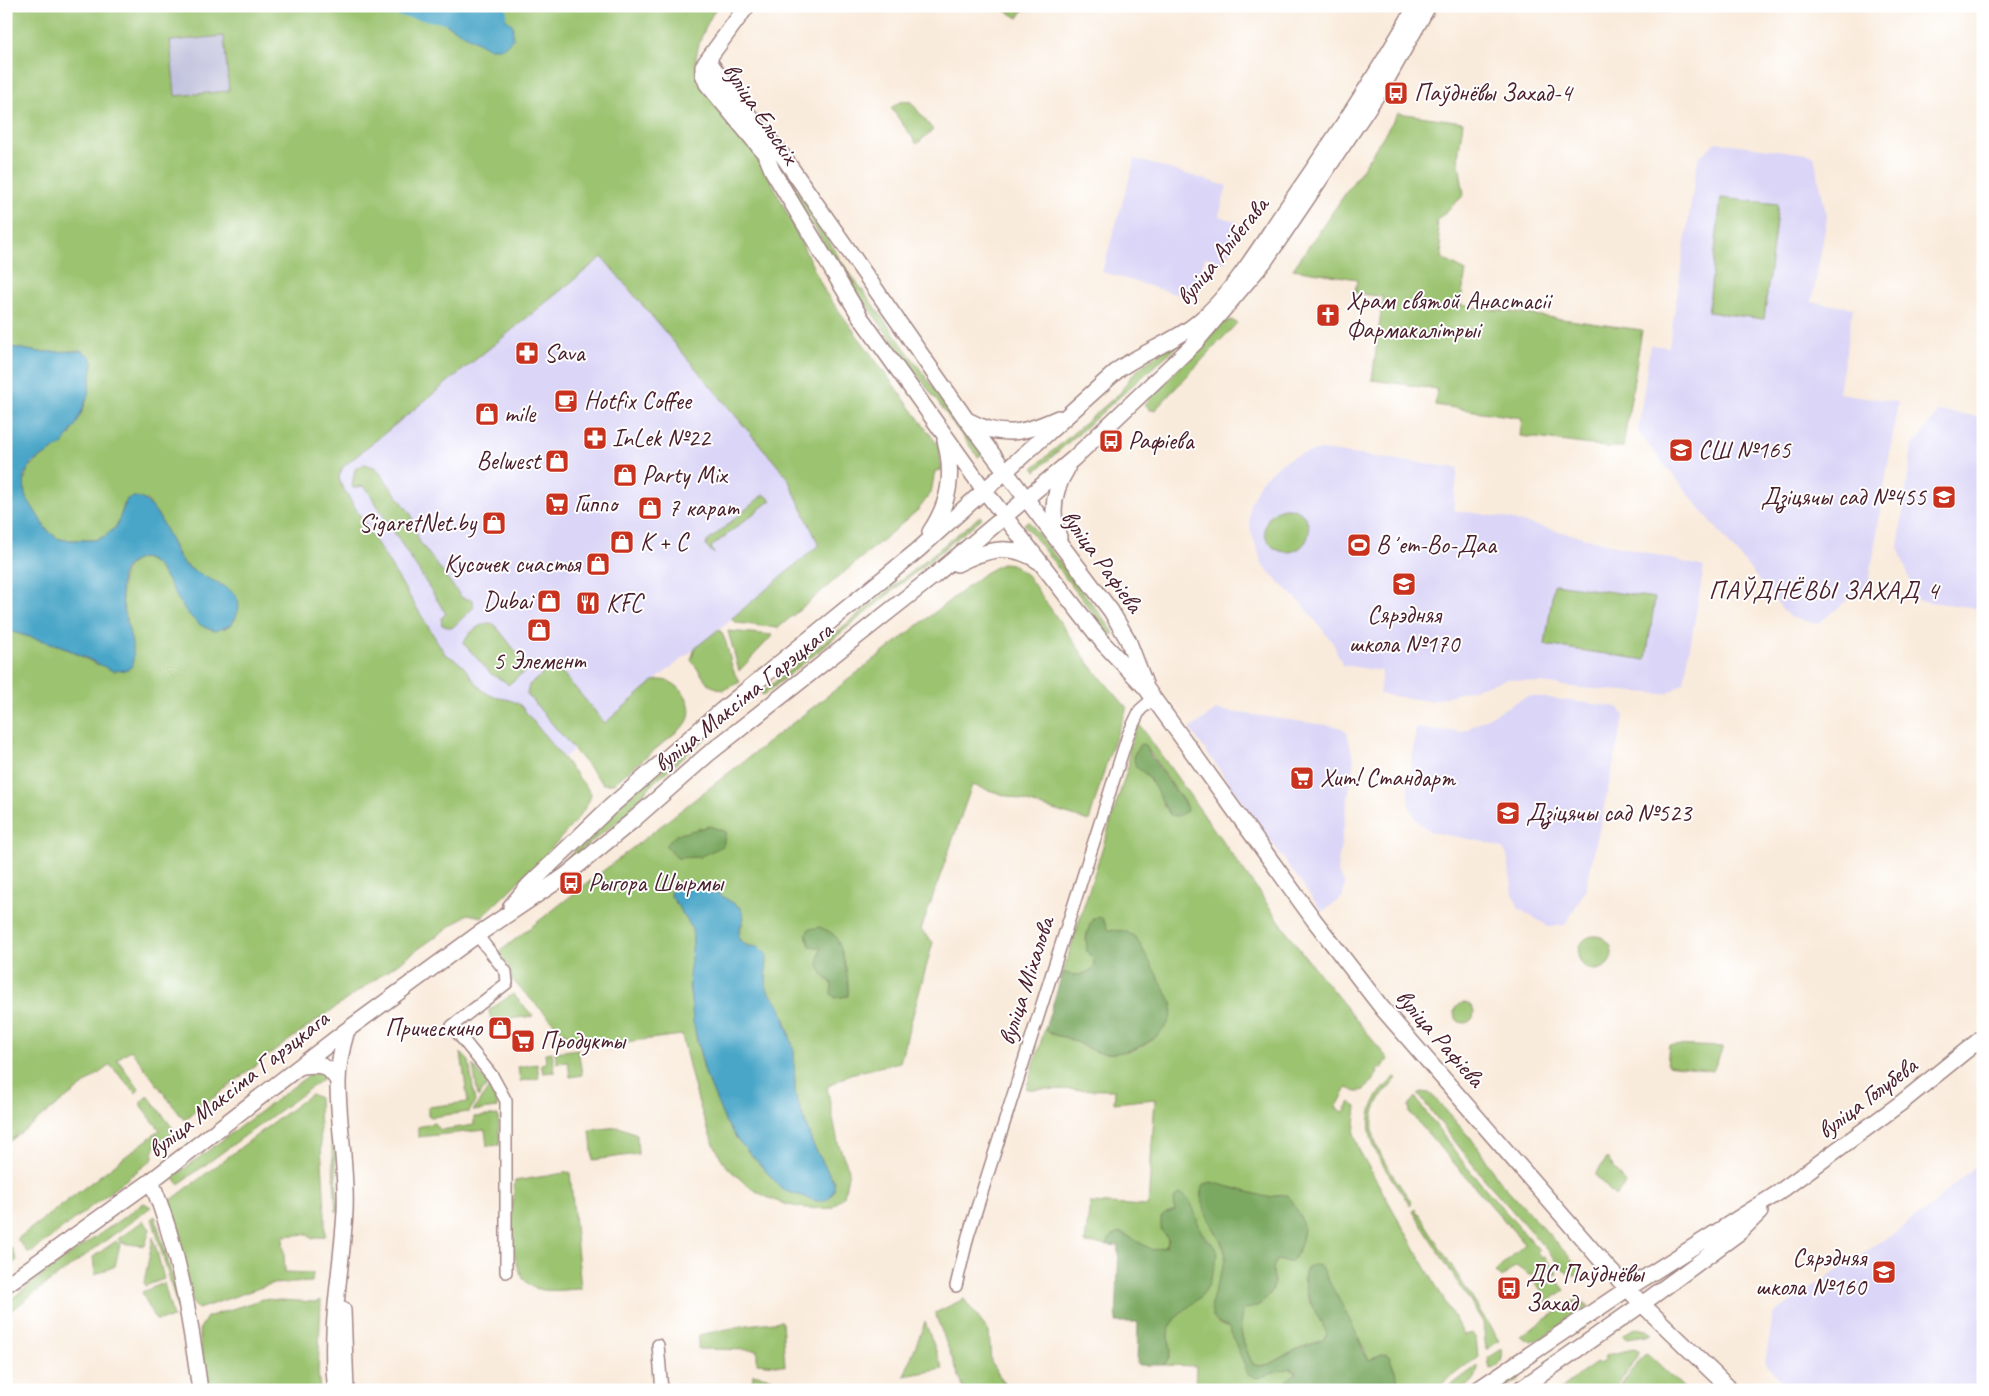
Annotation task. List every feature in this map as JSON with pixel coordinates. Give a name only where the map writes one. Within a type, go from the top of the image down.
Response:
[{"type":"main road","points":[[708,60],[747,6]]},
{"type":"main road","name":"вуліца Алібегава","points":[[984,490],[1119,369],[1137,356],[1196,324],[1216,304],[1253,256],[1307,179],[1381,66],[1416,6]]},
{"type":"main road","name":"вуліца Алібегава","points":[[1010,513],[1073,459],[1196,342],[1264,262],[1383,86],[1428,6]]},
{"type":"main road","name":"вуліца Ельскіх","points":[[984,490],[944,437],[861,318],[772,170],[766,155],[707,84],[703,74],[703,66],[708,60],[737,101],[782,155],[966,419],[1006,470]]},
{"type":"main road","points":[[966,419],[993,431],[1017,433],[1029,431],[1070,413]]},
{"type":"main road","points":[[918,550],[946,506],[950,489],[949,456],[944,437]]},
{"type":"main road","points":[[1066,552],[1056,525],[1054,506],[1059,482],[1073,459]]},
{"type":"main road","name":"вуліца Рафіева","points":[[1006,470],[1122,627],[1150,693]]},
{"type":"main road","name":"вуліца Рафіева","points":[[984,490],[1010,513],[1044,566],[1104,644],[1150,693],[1314,920],[1382,1008],[1627,1289],[1731,1390]]},
{"type":"main road","name":"вуліца Максіма Гарэцкага","points":[[499,920],[528,886],[609,808],[722,710],[918,550],[984,490]]},
{"type":"main road","name":"вуліца Максіма Гарэцкага","points":[[6,1285],[151,1181],[347,1030],[477,935],[565,876],[739,730],[935,575],[1010,513]]},
{"type":"main road","points":[[935,575],[988,550],[1001,549],[1028,555],[1044,566]]},
{"type":"main road","points":[[722,710],[739,730]]},
{"type":"main road","points":[[336,1390],[333,1350],[345,1199],[338,1082],[340,1054],[347,1030]]},
{"type":"main road","name":"вуліца Голубева","points":[[1477,1390],[1627,1289],[1778,1193],[1901,1103],[1983,1037]]},
{"type":"main road","points":[[302,1066],[318,1065],[325,1067],[331,1070],[338,1082]]},
{"type":"main road","points":[[151,1181],[175,1248],[190,1317],[200,1390]]},
{"type":"main road","name":"вуліца Голубева","points":[[1518,1390],[1642,1304],[1740,1232],[1778,1193]]},
{"type":"main road","points":[[339,1278],[344,1322],[346,1390]]},
{"type":"street","name":"вуліца Міхалова","points":[[956,1286],[968,1236],[1128,735],[1150,693]]},
{"type":"street","points":[[477,935],[506,972],[507,983],[452,1026],[493,1077],[506,1101],[506,1272]]},
{"type":"street","points":[[658,1346],[662,1390]]},
{"type":"shaded area","points":[[1620,6],[1669,6],[1668,14]]},
{"type":"shaded area","points":[[224,36],[229,91],[174,96],[170,41]]},
{"type":"shaded area","points":[[1716,142],[1814,155],[1827,218],[1812,302],[1853,308],[1839,393],[1898,402],[1869,583],[1818,624],[1789,617],[1638,432],[1650,345],[1669,347],[1698,158]]},
{"type":"shaded area","points":[[1135,159],[1227,186],[1219,216],[1238,222],[1225,263],[1205,257],[1193,299],[1102,272]]},
{"type":"shaded area","points":[[602,257],[787,477],[819,545],[564,758],[517,702],[496,698],[487,693],[460,663],[445,654],[340,483],[339,476],[343,467]]},
{"type":"shaded area","name":"Дзіцячы сад №455","points":[[1939,411],[1983,417],[1983,609],[1917,600],[1898,547],[1912,447]]},
{"type":"shaded area","points":[[1321,450],[1458,468],[1453,510],[1501,517],[1704,567],[1684,682],[1669,693],[1663,694],[1580,688],[1508,679],[1431,701],[1379,694],[1382,671],[1342,665],[1333,643],[1303,605],[1263,566],[1251,531],[1250,504],[1261,481],[1277,466],[1294,456]]},
{"type":"shaded area","name":"Дзіцячы сад №523","points":[[1532,696],[1618,707],[1624,716],[1586,889],[1565,925],[1550,927],[1519,909],[1513,894],[1507,855],[1502,848],[1485,842],[1431,832],[1416,820],[1409,806],[1408,788],[1416,728],[1462,732],[1525,697]]},
{"type":"shaded area","points":[[1216,710],[1340,727],[1347,733],[1354,759],[1337,871],[1345,884],[1343,897],[1322,912],[1190,729]]},
{"type":"shaded area","name":"Сярэдняя школа №160","points":[[1983,1158],[1983,1390],[1790,1390],[1765,1364],[1773,1314],[1926,1211]]},
{"type":"green space","points":[[6,6],[717,6],[703,33],[697,52],[696,72],[698,82],[757,151],[825,292],[938,445],[942,470],[935,471],[931,493],[918,510],[778,628],[737,623],[731,619],[819,545],[787,477],[602,257],[343,467],[339,476],[340,483],[445,654],[462,665],[480,688],[488,694],[518,703],[521,706],[591,794],[587,805],[561,838],[482,917],[468,914],[288,1041],[184,1120],[131,1050],[117,1059],[139,1089],[136,1093],[110,1065],[6,1144],[6,630],[61,646],[98,665],[127,628],[122,597],[123,577],[127,568],[133,562],[143,558],[157,564],[191,616],[224,629],[236,619],[208,579],[198,575],[181,560],[158,515],[147,500],[124,504],[120,519],[112,533],[95,540],[65,540],[57,538],[46,529],[25,495],[23,485],[28,468],[70,435],[83,410],[88,395],[82,351],[39,352],[6,346]],"holes":[[[224,36],[229,91],[175,96],[170,41]]]},
{"type":"green space","points":[[998,6],[1026,6],[1018,18]]},
{"type":"green space","points":[[901,101],[911,102],[933,130],[917,144],[891,108]]},
{"type":"green space","points":[[1398,113],[1463,122],[1458,157],[1464,195],[1436,221],[1443,259],[1466,271],[1460,305],[1642,330],[1623,447],[1607,447],[1520,436],[1522,418],[1435,405],[1437,389],[1372,380],[1383,297],[1355,293],[1357,279],[1293,269],[1361,171]]},
{"type":"green space","points":[[775,160],[780,161],[841,261],[982,454],[978,457],[836,264]]},
{"type":"green space","points":[[1721,198],[1778,204],[1764,319],[1708,312]]},
{"type":"green space","points":[[1231,320],[1237,323],[1155,410],[1150,410],[1145,404],[1222,323]]},
{"type":"green space","points":[[1182,338],[1186,338],[1036,471],[1033,468],[1121,392],[1132,375],[1140,368]]},
{"type":"green space","points":[[365,464],[376,468],[411,514],[419,541],[462,598],[472,600],[474,607],[452,628],[442,625],[441,618],[446,614],[366,488],[363,486],[353,488],[355,469]]},
{"type":"green space","points":[[764,494],[771,500],[711,547],[714,554],[706,546],[707,542]]},
{"type":"green space","points":[[1287,508],[1299,512],[1305,518],[1309,530],[1305,542],[1299,548],[1287,552],[1275,548],[1269,542],[1265,530],[1269,518],[1275,512]]},
{"type":"green space","points":[[980,516],[982,518],[763,696],[761,693]]},
{"type":"green space","points":[[1028,521],[1113,631],[1113,635],[1109,634],[1024,524]]},
{"type":"green space","points":[[1003,563],[1012,564],[1027,575],[1090,665],[1127,708],[1108,758],[1089,821],[972,785],[921,930],[933,942],[900,1062],[850,1074],[827,1087],[838,1143],[849,1170],[844,1196],[832,1208],[807,1208],[783,1203],[760,1194],[740,1179],[724,1163],[703,1117],[693,1084],[682,1035],[600,1045],[591,1044],[565,1034],[512,980],[510,970],[499,952],[985,573]],"holes":[[[683,881],[704,885],[741,908],[742,924],[738,935],[746,945],[759,947],[767,961],[765,973],[766,988],[784,1015],[794,1051],[795,1092],[813,1145],[834,1182],[834,1191],[830,1197],[817,1201],[783,1190],[737,1139],[725,1121],[705,1073],[696,1038],[689,986],[693,941],[692,928],[670,894],[673,886]],[[821,948],[848,996],[829,981],[821,971],[819,965]]]},
{"type":"green space","points":[[1554,584],[1655,598],[1646,660],[1545,645]]},
{"type":"green space","points":[[491,623],[495,625],[529,668],[508,685],[491,674],[464,644],[474,629],[483,624]]},
{"type":"green space","points":[[719,629],[726,641],[733,669],[740,682],[723,690],[709,685],[691,660],[695,648]]},
{"type":"green space","points":[[728,631],[773,635],[739,671]]},
{"type":"green space","points":[[555,664],[605,723],[654,681],[663,680],[671,682],[684,693],[690,709],[689,717],[685,725],[613,784],[603,784],[527,694],[529,685]]},
{"type":"green space","points":[[1139,724],[1300,950],[1388,1059],[1381,1070],[1379,1068],[1378,1073],[1365,1089],[1358,1091],[1347,1088],[1336,1108],[1344,1112],[1350,1102],[1357,1107],[1354,1133],[1359,1150],[1464,1335],[1472,1333],[1476,1339],[1478,1356],[1434,1390],[1397,1390],[1398,1381],[1395,1371],[1386,1354],[1370,1360],[1366,1358],[1365,1350],[1320,1265],[1303,1278],[1308,1299],[1327,1334],[1323,1340],[1300,1348],[1270,1364],[1259,1366],[1253,1364],[1242,1336],[1242,1314],[1246,1308],[1256,1306],[1266,1300],[1274,1285],[1273,1270],[1276,1260],[1290,1262],[1295,1258],[1302,1241],[1285,1195],[1267,1197],[1206,1183],[1201,1194],[1227,1256],[1215,1290],[1213,1315],[1218,1324],[1229,1328],[1257,1378],[1287,1368],[1294,1370],[1295,1375],[1286,1381],[1283,1390],[1195,1390],[1196,1366],[1164,1365],[1171,1349],[1168,1335],[1172,1323],[1205,1291],[1218,1254],[1211,1242],[1174,1204],[1176,1210],[1169,1212],[1164,1233],[1167,1236],[1168,1244],[1162,1248],[1151,1249],[1122,1233],[1113,1235],[1107,1245],[1085,1243],[1090,1203],[1148,1206],[1155,1099],[1114,1103],[1115,1090],[1026,1089],[1045,1029],[1093,1051],[1121,1052],[1136,1049],[1152,1040],[1163,1029],[1171,1016],[1172,1003],[1107,930],[1104,921],[1093,918],[1086,937],[1087,952],[1094,959],[1094,967],[1079,975],[1063,972],[1129,764],[1129,748]],"holes":[[[1139,746],[1147,748],[1186,805],[1164,807],[1159,793],[1133,757]]]},
{"type":"green space","points":[[704,737],[705,739],[655,781],[623,817],[556,870],[623,801],[699,738]]},
{"type":"green space","points":[[1140,744],[1146,745],[1150,755],[1186,806],[1187,811],[1178,816],[1170,815],[1148,776],[1136,767],[1133,757]]},
{"type":"green space","points":[[709,826],[726,832],[723,846],[699,857],[677,858],[665,845],[676,835]]},
{"type":"green space","points":[[1096,917],[1102,918],[1108,930],[1125,931],[1136,937],[1172,1003],[1172,1014],[1167,1025],[1159,1034],[1149,1042],[1125,1051],[1113,1053],[1098,1052],[1045,1029],[1063,972],[1079,975],[1094,967],[1094,959],[1087,952],[1087,933],[1090,924]]},
{"type":"green space","points":[[820,927],[834,935],[840,947],[847,974],[848,996],[835,998],[831,994],[832,983],[819,967],[821,948],[810,946],[806,935],[809,929]]},
{"type":"green space","points":[[1595,936],[1602,937],[1607,941],[1611,946],[1611,960],[1607,965],[1602,969],[1595,970],[1588,969],[1583,965],[1579,960],[1578,953],[1579,946],[1583,941],[1588,937]]},
{"type":"green space","points":[[513,994],[533,1016],[491,1021],[489,1010]]},
{"type":"green space","points":[[1464,1003],[1471,1006],[1474,1013],[1471,1020],[1464,1023],[1457,1020],[1454,1013],[1457,1006]]},
{"type":"green space","points":[[1669,1045],[1723,1047],[1713,1071],[1667,1065]]},
{"type":"green space","points":[[578,1049],[582,1075],[570,1077],[568,1062],[557,1063],[555,1052]]},
{"type":"green space","points":[[552,1052],[555,1072],[543,1073],[541,1064],[546,1063],[545,1053]]},
{"type":"green space","points":[[461,1053],[469,1061],[475,1102],[469,1112],[431,1117],[428,1115],[428,1107],[468,1102]]},
{"type":"green space","points":[[537,1064],[539,1078],[520,1081],[518,1067]]},
{"type":"green space","points":[[473,1065],[488,1084],[478,1097]]},
{"type":"green space","points":[[315,1072],[328,1075],[179,1184],[173,1177],[309,1075]]},
{"type":"green space","points":[[1395,1077],[1397,1078],[1380,1099],[1374,1113],[1373,1127],[1380,1154],[1412,1203],[1410,1205],[1377,1154],[1370,1126],[1371,1112],[1377,1097]]},
{"type":"green space","points":[[332,1083],[338,1212],[336,1211],[328,1087]]},
{"type":"green space","points":[[489,1087],[497,1102],[497,1108],[473,1111]]},
{"type":"green space","points":[[1422,1092],[1429,1093],[1435,1098],[1478,1147],[1498,1179],[1588,1277],[1567,1273],[1481,1175],[1418,1094]]},
{"type":"green space","points":[[311,1094],[319,1098],[325,1236],[312,1239],[308,1234],[283,1236],[285,1272],[313,1273],[312,1282],[271,1284],[198,1309],[193,1304],[166,1204]]},
{"type":"green space","points":[[146,1097],[149,1097],[175,1131],[156,1146],[153,1159],[32,1252],[27,1252],[17,1239],[160,1130],[141,1106],[141,1102]]},
{"type":"green space","points":[[1415,1097],[1465,1165],[1539,1250],[1537,1253],[1541,1257],[1544,1256],[1558,1274],[1529,1275],[1516,1266],[1501,1278],[1495,1272],[1525,1244],[1410,1113],[1409,1105]]},
{"type":"green space","points":[[498,1115],[500,1145],[487,1146],[485,1130],[418,1137],[418,1127],[434,1123],[441,1130],[474,1125],[474,1117]]},
{"type":"green space","points":[[619,1127],[637,1134],[638,1154],[593,1160],[590,1130]]},
{"type":"green space","points":[[1607,1158],[1626,1184],[1615,1196],[1595,1175]]},
{"type":"green space","points":[[570,1172],[581,1289],[552,1291],[535,1288],[526,1281],[519,1270],[515,1256],[512,1206],[515,1181]]},
{"type":"green space","points":[[1211,1182],[1267,1197],[1288,1195],[1300,1216],[1303,1227],[1302,1241],[1295,1258],[1290,1262],[1276,1260],[1273,1270],[1274,1285],[1266,1300],[1246,1309],[1242,1314],[1242,1336],[1253,1364],[1259,1366],[1270,1364],[1300,1348],[1323,1340],[1327,1334],[1309,1298],[1304,1281],[1308,1267],[1316,1264],[1320,1265],[1345,1311],[1366,1358],[1370,1360],[1384,1354],[1389,1356],[1398,1379],[1397,1390],[1283,1390],[1286,1381],[1296,1372],[1290,1368],[1257,1378],[1248,1374],[1229,1328],[1216,1322],[1212,1313],[1212,1304],[1223,1266],[1225,1249],[1208,1218],[1202,1201],[1204,1185]]},
{"type":"green space","points":[[1181,1194],[1190,1202],[1202,1234],[1215,1247],[1218,1254],[1205,1291],[1172,1323],[1168,1335],[1171,1349],[1164,1365],[1137,1365],[1138,1322],[1116,1322],[1119,1246],[1107,1245],[1112,1236],[1122,1233],[1153,1250],[1166,1247],[1169,1240],[1161,1230],[1161,1218],[1166,1213],[1175,1211],[1174,1199],[1177,1195]]},
{"type":"green space","points":[[144,1203],[151,1207],[6,1314],[6,1303],[50,1269]]},
{"type":"green space","points":[[1415,1208],[1417,1214],[1419,1214],[1499,1341],[1486,1350],[1483,1322],[1412,1210]]},
{"type":"green space","points":[[155,1216],[179,1300],[178,1309],[152,1218]]},
{"type":"green space","points":[[143,1221],[150,1229],[145,1246],[121,1243],[118,1239]]},
{"type":"green space","points":[[153,1237],[164,1279],[145,1286],[144,1283]]},
{"type":"green space","points":[[116,1241],[120,1245],[115,1266],[95,1275],[93,1257]]},
{"type":"green space","points":[[11,1247],[17,1260],[6,1271],[6,1250]]},
{"type":"green space","points":[[1533,1280],[1557,1280],[1565,1290],[1546,1303],[1546,1298]]},
{"type":"green space","points":[[164,1283],[173,1318],[156,1320],[142,1292]]},
{"type":"green space","points":[[263,1299],[316,1302],[321,1300],[318,1373],[320,1390],[206,1390],[199,1330],[207,1317]]},
{"type":"green space","points":[[964,1299],[989,1332],[991,1362],[1008,1390],[964,1390],[935,1313]]},
{"type":"green space","points":[[1579,1300],[1589,1306],[1540,1339],[1532,1342],[1520,1336],[1574,1301]]},
{"type":"green space","points":[[782,1321],[785,1366],[757,1363],[757,1350],[698,1349],[699,1335],[747,1325]]},
{"type":"green space","points":[[925,1322],[943,1369],[904,1376]]},
{"type":"green space","points":[[1636,1328],[1646,1330],[1652,1334],[1628,1338],[1622,1335]]},
{"type":"green space","points":[[1502,1349],[1500,1362],[1496,1367],[1490,1369],[1488,1358]]},
{"type":"green space","points":[[1634,1349],[1638,1351],[1638,1356],[1614,1390],[1559,1390],[1597,1362],[1599,1364],[1606,1360],[1604,1357],[1607,1355]]},
{"type":"green space","points":[[1647,1353],[1686,1390],[1617,1390],[1643,1355]]},
{"type":"green space","points":[[1478,1365],[1472,1382],[1462,1388],[1445,1390]]},
{"type":"green space","points":[[1516,1373],[1519,1374],[1519,1379],[1503,1390],[1490,1390]]},
{"type":"green space","points":[[753,1374],[784,1381],[784,1390],[752,1390]]},
{"type":"water","points":[[450,6],[490,6],[513,25],[513,39],[503,48],[488,48],[447,25],[445,15]]},
{"type":"water","points":[[6,346],[39,352],[82,351],[91,357],[93,362],[88,395],[77,423],[62,445],[33,462],[24,475],[25,495],[46,529],[57,538],[65,540],[95,540],[104,537],[116,527],[127,499],[137,497],[145,501],[160,518],[180,559],[199,574],[233,592],[238,600],[238,611],[231,625],[215,631],[201,626],[182,606],[161,571],[153,562],[143,558],[129,564],[122,576],[123,606],[133,655],[132,666],[127,670],[113,671],[61,646],[6,630]]},
{"type":"water","points":[[683,881],[704,885],[741,908],[744,918],[739,930],[739,940],[748,946],[759,947],[767,955],[766,988],[781,1008],[794,1051],[795,1092],[799,1106],[813,1145],[834,1182],[834,1190],[830,1197],[824,1201],[817,1201],[783,1190],[737,1139],[725,1121],[705,1073],[693,1022],[689,977],[693,941],[692,928],[670,894],[673,886]]},
{"type":"waterway","points":[[399,6],[463,16],[497,13]]},
{"type":"place","name":"Паўднёвы Захад-4","points":[[1396,93]]},
{"type":"place","name":"Храм святой Анастасіі Фармакалітрыі","points":[[1328,315]]},
{"type":"place","name":"Sava","points":[[527,353]]},
{"type":"place","name":"Hotfix Coffee","points":[[566,401]]},
{"type":"place","name":"mile","points":[[487,414]]},
{"type":"place","name":"InLek №22","points":[[595,438]]},
{"type":"place","name":"Рафіева","points":[[1111,441]]},
{"type":"place","name":"СШ №165","points":[[1681,450]]},
{"type":"place","name":"Belwest","points":[[557,461]]},
{"type":"place","name":"Party Mix","points":[[625,475]]},
{"type":"place","name":"Дзіцячы сад №455","points":[[1944,497]]},
{"type":"place","name":"Гиппо","points":[[557,504]]},
{"type":"place","name":"7 карат","points":[[650,508]]},
{"type":"place","name":"SigaretNet.by","points":[[494,523]]},
{"type":"place","name":"К + С","points":[[622,542]]},
{"type":"place","name":"Вʼет-Во-Даа","points":[[1359,545]]},
{"type":"place","name":"Кусочек счастья","points":[[598,564]]},
{"type":"place","name":"Сярэдняя школа №170","points":[[1404,584]]},
{"type":"place","name":"Dubai","points":[[549,601]]},
{"type":"place","name":"KFC","points":[[588,603]]},
{"type":"place","name":"5 Элемент","points":[[539,630]]},
{"type":"place","name":"Хит! Стандарт","points":[[1302,778]]},
{"type":"place","name":"Дзіцячы сад №523","points":[[1508,813]]},
{"type":"place","name":"Рыгора Шырмы","points":[[571,883]]},
{"type":"place","name":"Прическино","points":[[500,1028]]},
{"type":"place","name":"Продукты","points":[[523,1041]]},
{"type":"place","name":"Сярэдняя школа №160","points":[[1884,1272]]},
{"type":"place","name":"ДС Паўднёвы Захад","points":[[1509,1288]]},
{"type":"district","name":"ПАЎДНЁВЫ ЗАХАД 4","points":[[1824,590]]}]
